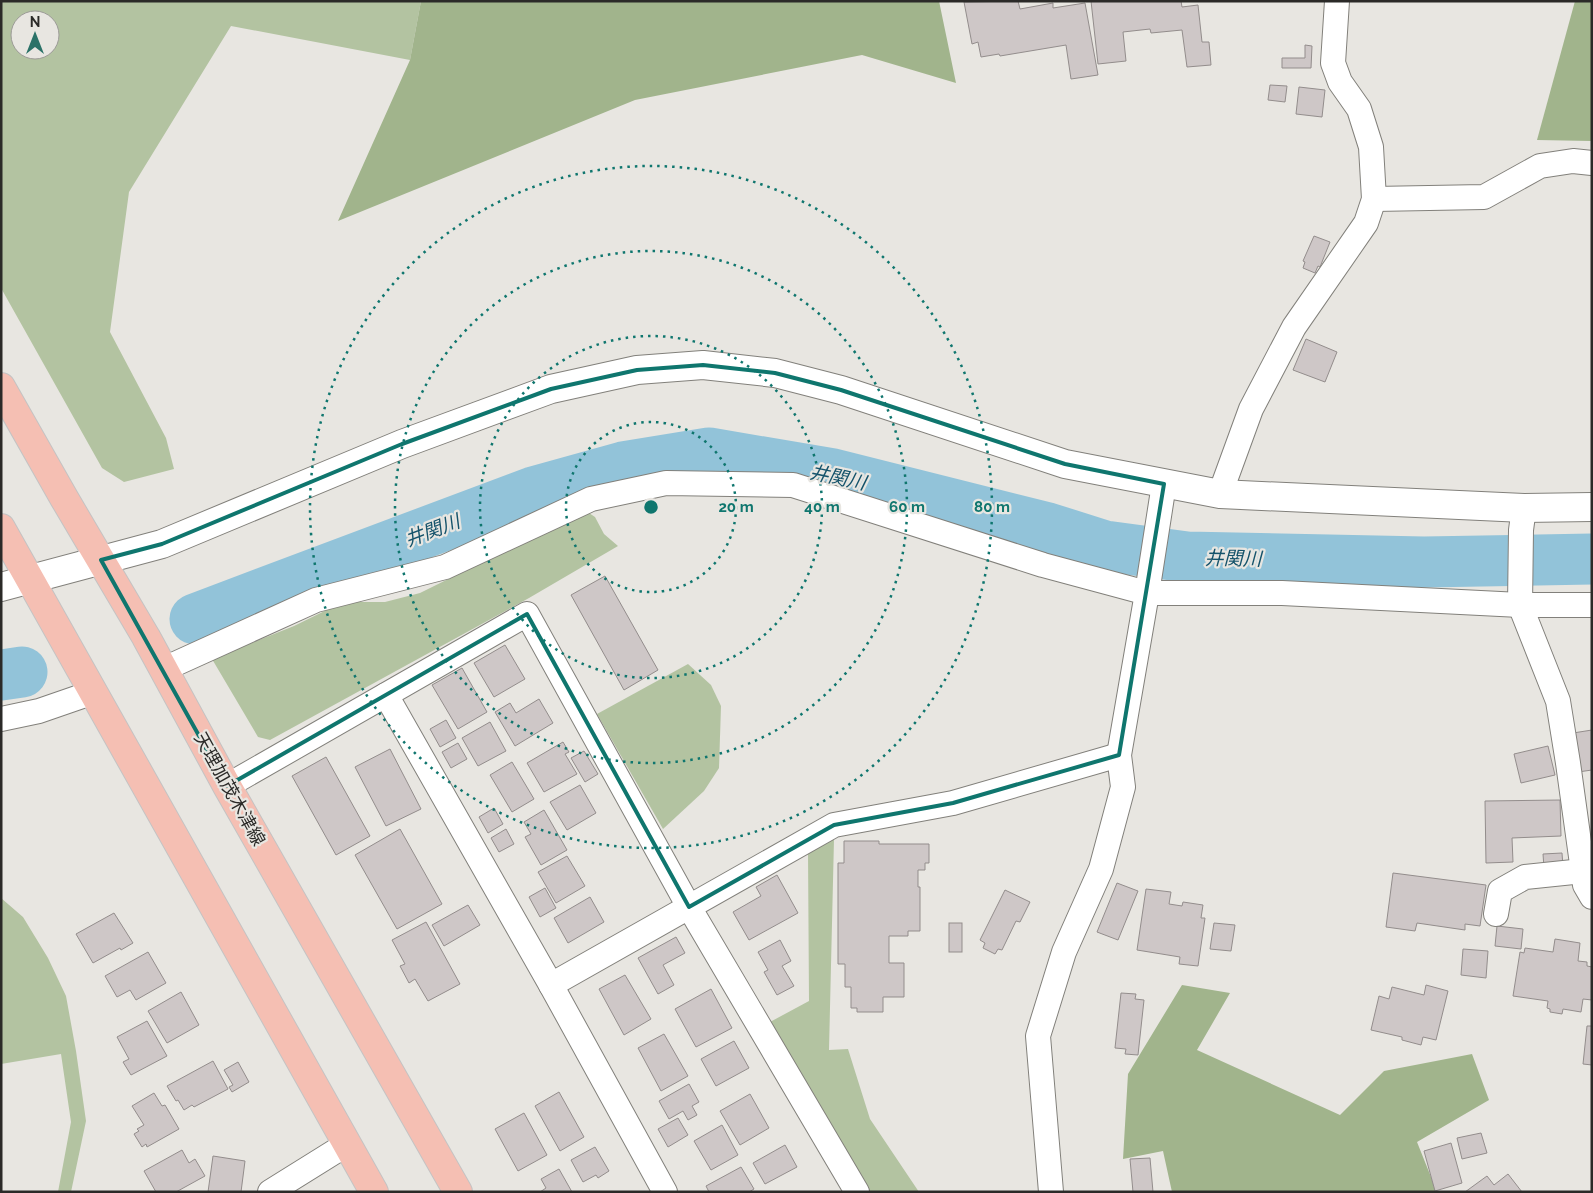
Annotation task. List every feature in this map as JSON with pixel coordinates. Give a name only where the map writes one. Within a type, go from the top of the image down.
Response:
[{"type":"main road","name":"天理加茂木津線","points":[[1,387],[164,668],[227,786],[458,1192]]},
{"type":"main road","points":[[1,528],[374,1192]]},
{"type":"street","points":[[1220,494],[1251,409],[1285,343],[1366,222],[1374,199],[1371,147],[1359,110],[1340,82],[1333,63],[1337,1]]},
{"type":"street","points":[[1374,199],[1484,197],[1540,166],[1573,160],[1592,163]]},
{"type":"street","points":[[1,587],[162,544],[402,444],[551,390],[637,370],[703,365],[775,373],[841,390],[1065,464],[1220,494],[1524,508],[1592,507]]},
{"type":"street","points":[[164,668],[316,600],[446,567],[591,499],[666,483],[793,485],[1043,565],[1147,593],[1282,593],[1520,605],[1592,605]]},
{"type":"street","points":[[1051,1192],[1038,1036],[1064,952],[1101,869],[1123,787],[1119,755],[1164,484]]},
{"type":"street","points":[[1524,508],[1521,543],[1520,605],[1558,701],[1585,885],[1592,897]]},
{"type":"street","points":[[227,786],[527,614],[689,907],[857,1192]]},
{"type":"street","points":[[1,719],[39,711],[94,692]]},
{"type":"street","points":[[386,695],[551,985],[665,1192]]},
{"type":"street","points":[[551,985],[834,825],[953,803],[1119,755]]},
{"type":"street","points":[[1496,914],[1500,891],[1525,877],[1583,871]]},
{"type":"street","points":[[270,1192],[347,1144]]},
{"type":"highlighted area","points":[[703,365],[775,373],[841,390],[1065,464],[1164,484],[1119,755],[953,803],[834,825],[689,907],[527,614],[227,786],[101,560],[162,544],[402,444],[551,389],[637,370]]},
{"type":"green space","points":[[1,1],[421,1],[410,60],[231,26],[129,192],[110,332],[166,438],[174,469],[124,482],[102,468],[1,288]]},
{"type":"green space","points":[[421,1],[939,1],[956,83],[862,55],[635,100],[338,221],[410,60]]},
{"type":"green space","points":[[1575,1],[1592,1],[1592,141],[1537,140]]},
{"type":"green space","points":[[586,511],[595,517],[604,534],[618,546],[529,598],[270,740],[258,737],[212,659],[294,626],[343,602],[385,602],[420,593]]},
{"type":"green space","points":[[688,664],[711,685],[721,706],[719,768],[704,791],[663,829],[597,714]]},
{"type":"green space","points":[[834,839],[829,1050],[848,1049],[870,1119],[919,1192],[864,1192],[770,1022],[809,1001],[808,852]]},
{"type":"green space","points":[[1,898],[23,917],[48,958],[66,996],[86,1121],[71,1192],[58,1192],[71,1122],[61,1054],[1,1064]]},
{"type":"green space","points":[[1182,985],[1230,993],[1197,1050],[1340,1115],[1384,1071],[1472,1054],[1489,1100],[1417,1142],[1437,1192],[1172,1192],[1163,1151],[1123,1159],[1128,1074]]},
{"type":"building","points":[[1018,1],[1020,9],[1053,3],[1053,8],[1085,3],[1098,75],[1071,79],[1066,45],[1000,56],[999,54],[981,57],[978,42],[972,44],[964,2]]},
{"type":"building","points":[[1091,1],[1181,1],[1182,7],[1198,5],[1202,42],[1209,42],[1211,65],[1187,67],[1182,30],[1151,33],[1150,29],[1123,32],[1126,61],[1098,64]]},
{"type":"building","points":[[1305,45],[1312,46],[1311,68],[1282,68],[1282,58],[1305,58]]},
{"type":"building","points":[[1270,85],[1287,86],[1285,102],[1268,100]]},
{"type":"building","points":[[1299,87],[1325,90],[1322,117],[1296,114]]},
{"type":"building","points":[[1314,236],[1330,242],[1320,267],[1318,266],[1315,273],[1303,268],[1305,262],[1303,261]]},
{"type":"building","points":[[1306,339],[1337,352],[1325,382],[1293,370]]},
{"type":"building","points":[[605,576],[658,670],[624,690],[571,595]]},
{"type":"building","points":[[505,645],[525,679],[494,697],[474,663]]},
{"type":"building","points":[[462,668],[487,712],[458,729],[432,685]]},
{"type":"building","points":[[539,699],[553,723],[515,746],[495,712],[510,703],[516,713]]},
{"type":"building","points":[[446,720],[456,738],[440,747],[430,729]]},
{"type":"building","points":[[490,722],[506,751],[478,766],[462,738]]},
{"type":"building","points":[[1592,730],[1592,770],[1578,772],[1573,733]]},
{"type":"building","points":[[563,742],[569,752],[565,754],[577,774],[544,792],[527,763]]},
{"type":"building","points":[[458,743],[467,759],[451,768],[442,752]]},
{"type":"building","points":[[1548,746],[1555,775],[1521,783],[1514,754]]},
{"type":"building","points":[[390,749],[421,809],[386,826],[355,767]]},
{"type":"building","points":[[584,751],[598,774],[585,782],[571,758]]},
{"type":"building","points":[[326,757],[370,836],[336,855],[292,776]]},
{"type":"building","points":[[512,762],[534,799],[512,812],[490,775]]},
{"type":"building","points":[[580,785],[596,813],[567,830],[550,802]]},
{"type":"building","points":[[1560,800],[1561,836],[1512,838],[1513,862],[1486,863],[1485,801]]},
{"type":"building","points":[[494,808],[503,824],[488,833],[479,817]]},
{"type":"building","points":[[544,810],[567,850],[541,865],[525,837],[531,834],[524,822]]},
{"type":"building","points":[[400,829],[442,904],[397,929],[355,855]]},
{"type":"building","points":[[506,829],[514,844],[499,852],[491,838]]},
{"type":"building","points":[[844,841],[879,841],[879,844],[929,844],[929,863],[925,863],[925,870],[918,870],[920,931],[908,931],[908,936],[889,936],[889,963],[904,963],[904,997],[883,997],[883,1012],[857,1012],[857,1008],[851,1008],[851,987],[845,987],[845,964],[838,964],[838,863],[844,863]]},
{"type":"building","points":[[1562,853],[1563,867],[1544,868],[1543,854]]},
{"type":"building","points":[[567,856],[585,886],[556,903],[538,872]]},
{"type":"building","points":[[1393,873],[1486,885],[1480,926],[1465,924],[1465,930],[1417,923],[1415,931],[1386,927]]},
{"type":"building","points":[[777,875],[798,913],[749,940],[733,912],[761,896],[756,887]]},
{"type":"building","points":[[1117,883],[1138,891],[1118,940],[1097,932]]},
{"type":"building","points":[[545,888],[556,908],[540,917],[529,897]]},
{"type":"building","points":[[1146,889],[1171,892],[1169,904],[1182,906],[1183,902],[1203,905],[1201,918],[1205,918],[1198,966],[1179,964],[1180,957],[1137,950]]},
{"type":"building","points":[[1005,890],[1030,902],[1020,922],[1016,921],[1002,950],[998,949],[995,954],[983,948],[985,943],[980,940]]},
{"type":"building","points":[[590,897],[604,922],[568,943],[554,918]]},
{"type":"building","points":[[468,905],[480,925],[444,946],[432,925]]},
{"type":"building","points":[[114,913],[133,943],[93,963],[76,934]]},
{"type":"building","points":[[426,922],[460,984],[428,1001],[415,979],[409,983],[400,966],[405,964],[392,940]]},
{"type":"building","points":[[949,923],[962,923],[962,952],[949,952]]},
{"type":"building","points":[[1214,923],[1235,925],[1231,951],[1210,949]]},
{"type":"building","points":[[1497,926],[1523,929],[1521,949],[1495,946]]},
{"type":"building","points":[[676,937],[685,953],[663,965],[674,985],[658,994],[638,958]]},
{"type":"building","points":[[1555,939],[1580,943],[1578,961],[1587,962],[1587,966],[1592,967],[1592,1000],[1583,999],[1581,1012],[1563,1009],[1562,1014],[1550,1012],[1550,1009],[1547,1008],[1548,1001],[1513,996],[1520,952],[1524,953],[1525,948],[1553,952]]},
{"type":"building","points":[[780,940],[791,961],[782,966],[794,986],[777,995],[764,972],[768,970],[758,952]]},
{"type":"building","points":[[1463,949],[1488,951],[1486,978],[1461,975]]},
{"type":"building","points":[[148,952],[166,983],[136,1000],[130,990],[117,997],[105,976]]},
{"type":"building","points":[[625,975],[651,1019],[624,1035],[599,989]]},
{"type":"building","points":[[1426,985],[1448,991],[1436,1040],[1423,1037],[1421,1045],[1402,1040],[1402,1037],[1371,1030],[1379,996],[1389,999],[1392,987],[1424,995]]},
{"type":"building","points":[[711,989],[732,1028],[696,1047],[675,1009]]},
{"type":"building","points":[[181,992],[199,1025],[167,1043],[148,1011]]},
{"type":"building","points":[[1121,993],[1136,994],[1135,999],[1144,1000],[1138,1055],[1125,1054],[1126,1049],[1115,1048]]},
{"type":"building","points":[[147,1021],[167,1056],[131,1075],[123,1062],[129,1059],[117,1037]]},
{"type":"building","points":[[1587,1026],[1592,1026],[1592,1065],[1583,1064]]},
{"type":"building","points":[[664,1034],[688,1076],[661,1091],[638,1048]]},
{"type":"building","points":[[734,1041],[749,1068],[716,1086],[701,1059]]},
{"type":"building","points":[[213,1061],[228,1089],[194,1107],[192,1105],[184,1110],[167,1086]]},
{"type":"building","points":[[238,1062],[249,1082],[232,1092],[229,1087],[233,1085],[224,1070]]},
{"type":"building","points":[[689,1084],[699,1102],[692,1106],[697,1115],[688,1120],[683,1111],[669,1119],[659,1101]]},
{"type":"building","points":[[559,1092],[584,1137],[560,1151],[535,1106]]},
{"type":"building","points":[[154,1093],[162,1106],[165,1105],[179,1129],[147,1147],[146,1144],[142,1147],[134,1134],[139,1131],[137,1129],[144,1125],[132,1106]]},
{"type":"building","points":[[750,1094],[769,1128],[740,1145],[720,1111]]},
{"type":"building","points":[[524,1113],[547,1155],[518,1171],[495,1129]]},
{"type":"building","points":[[678,1118],[688,1135],[668,1147],[658,1129]]},
{"type":"building","points":[[722,1125],[738,1155],[711,1170],[694,1141]]},
{"type":"building","points":[[1481,1133],[1487,1153],[1462,1159],[1457,1138]]},
{"type":"building","points":[[1451,1143],[1462,1183],[1435,1191],[1424,1151]]},
{"type":"building","points":[[785,1145],[797,1167],[765,1184],[753,1163]]},
{"type":"building","points":[[595,1147],[609,1171],[598,1178],[596,1175],[583,1182],[571,1160]]},
{"type":"building","points":[[182,1150],[189,1163],[195,1159],[205,1176],[176,1192],[156,1192],[144,1171]]},
{"type":"building","points":[[213,1156],[245,1161],[241,1192],[208,1192]]},
{"type":"building","points":[[1150,1158],[1153,1192],[1133,1192],[1130,1159]]},
{"type":"building","points":[[741,1167],[754,1189],[749,1192],[709,1192],[706,1186]]},
{"type":"building","points":[[559,1169],[572,1192],[540,1192],[546,1188],[541,1179]]},
{"type":"building","points":[[1508,1174],[1522,1192],[1465,1192],[1487,1176],[1494,1185]]},
{"type":"waterway","name":"井関川","points":[[195,619],[533,492],[623,467],[709,453],[833,474],[1048,528],[1105,546],[1187,557],[1424,562],[1592,559]]},
{"type":"waterway","name":"井関川","points":[[1,675],[22,672]]}]
